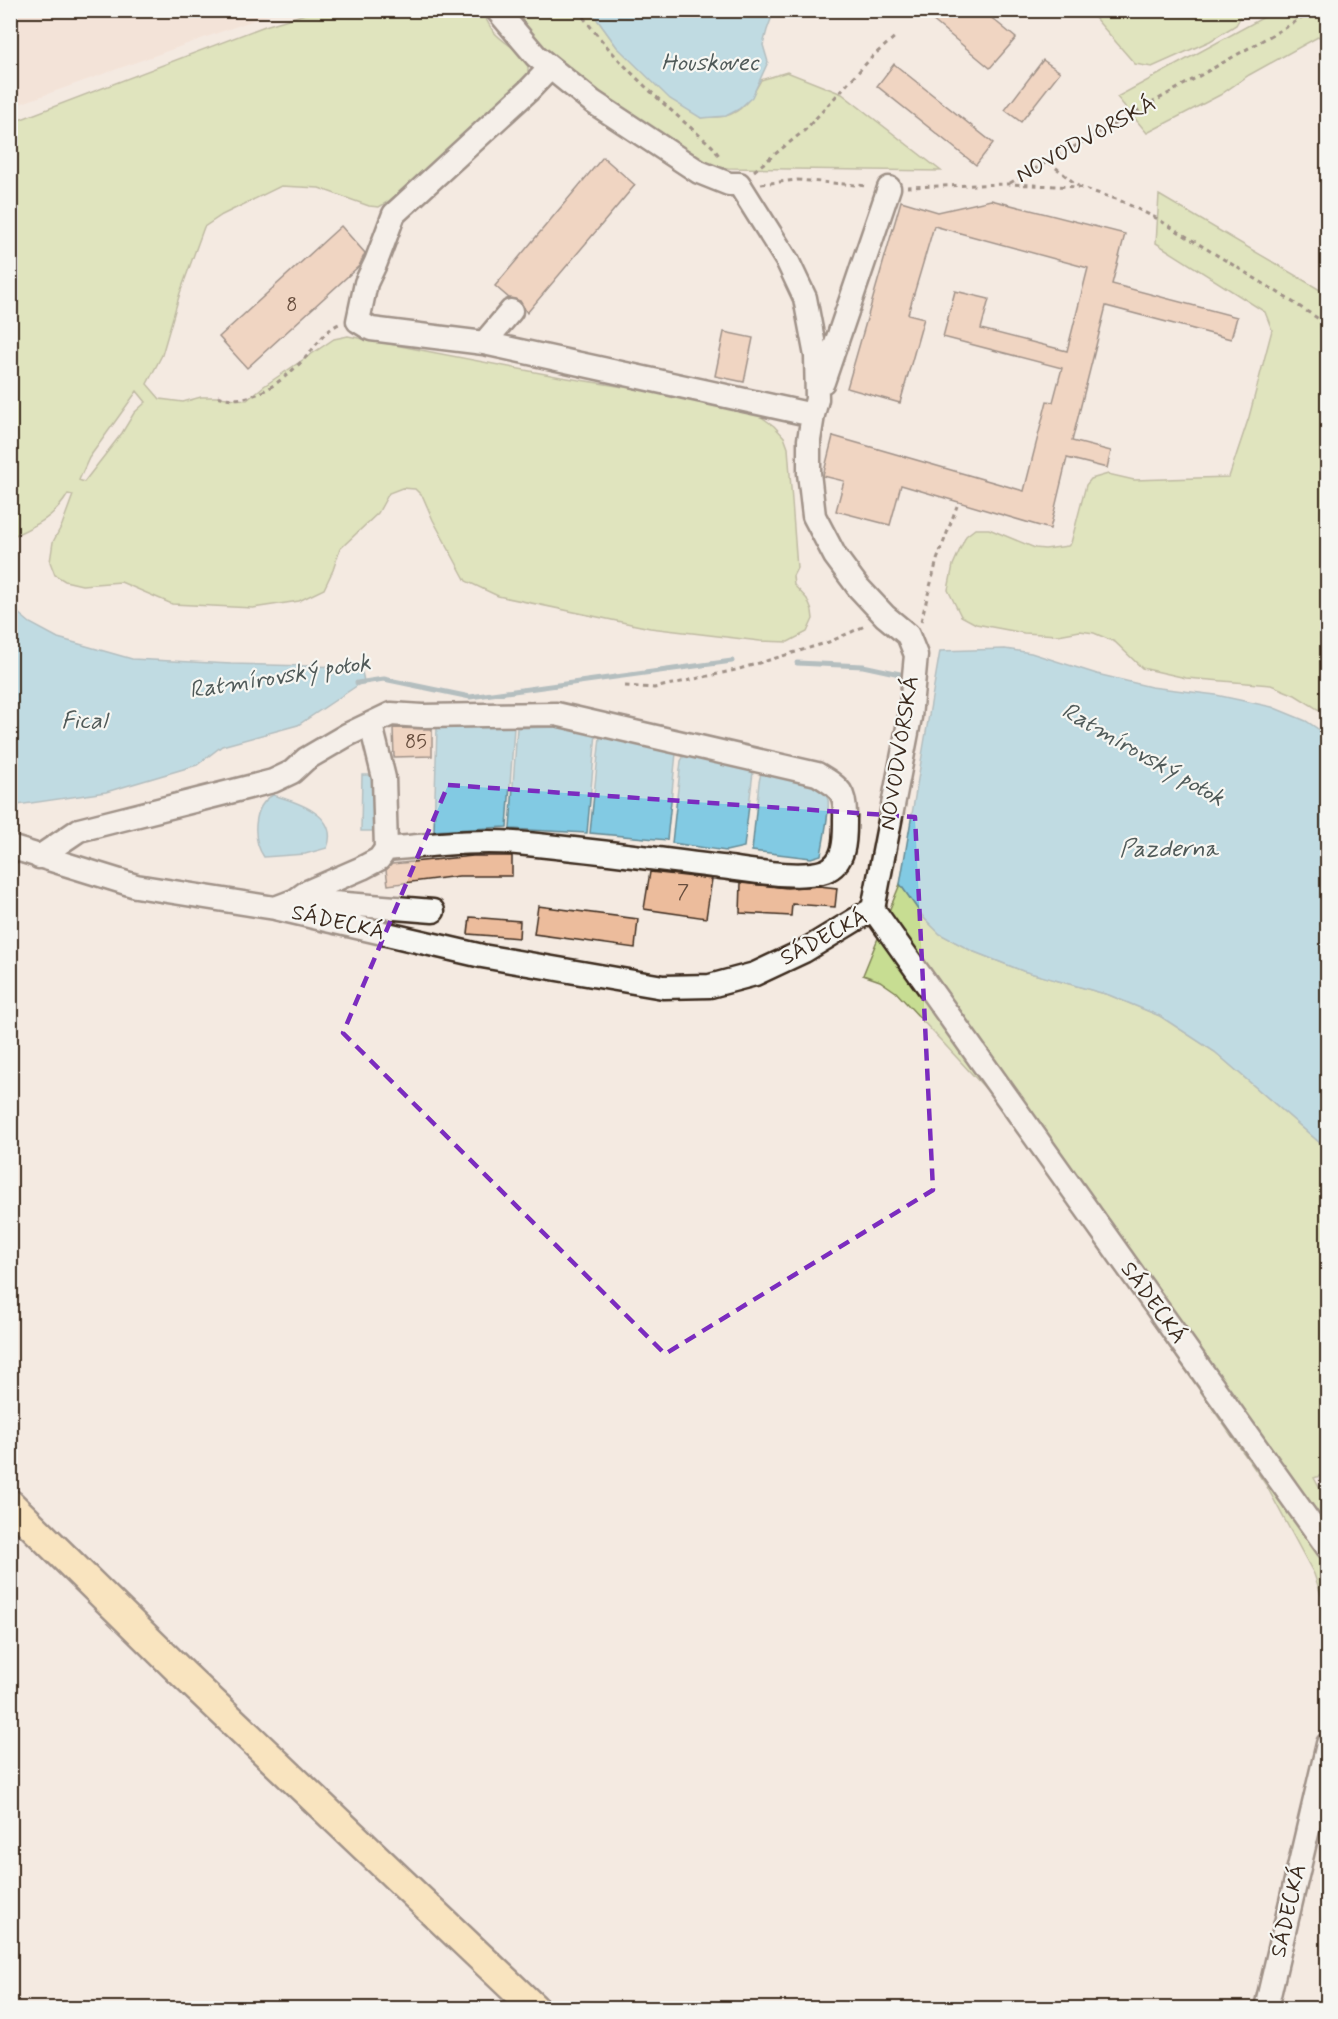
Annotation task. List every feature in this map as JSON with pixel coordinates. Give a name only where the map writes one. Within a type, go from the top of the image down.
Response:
[{"type":"main road","points":[[10,1504],[183,1674],[534,2008]]},
{"type":"street","points":[[497,10],[536,57],[594,102],[699,172],[734,184]]},
{"type":"street","points":[[550,68],[394,214],[366,283],[358,321],[371,329],[484,343],[815,407],[889,188]]},
{"type":"street","name":"NOVODVORSKÁ","points":[[734,184],[788,262],[805,298],[816,356],[815,407],[809,440],[809,473],[814,516],[835,556],[858,587],[885,616],[908,635],[916,655],[910,717],[873,909]]},
{"type":"street","points":[[484,343],[511,311]]},
{"type":"street","points":[[39,857],[80,830],[273,781],[292,772],[306,759],[327,747],[391,714],[422,716],[556,714],[817,774],[834,784],[843,793],[846,812],[845,845],[838,860],[828,870],[812,874],[765,872],[524,843],[448,844],[386,849]]},
{"type":"street","points":[[286,904],[379,859],[386,849],[384,778],[371,724]]},
{"type":"street","name":"SÁDECKÁ","points":[[10,847],[136,886],[286,904],[482,956],[663,987],[710,986],[755,974],[804,951],[873,909],[1328,1548]]},
{"type":"street","points":[[286,904],[433,911]]},
{"type":"street","name":"SÁDECKÁ","points":[[1266,2008],[1328,1744]]},
{"type":"path","points":[[578,10],[599,40],[633,76],[712,146],[734,184],[805,130],[873,56],[896,36]]},
{"type":"path","name":"NOVODVORSKÁ","points":[[1316,10],[1009,184],[1079,188],[1119,200],[1156,218],[1328,325]]},
{"type":"path","points":[[1049,162],[1079,188]]},
{"type":"path","points":[[218,396],[229,400],[243,400],[258,394],[296,367],[325,334],[337,325],[358,321]]},
{"type":"path","points":[[916,655],[921,622],[937,560],[957,506]]},
{"type":"path","points":[[625,686],[654,688],[736,670],[829,642],[885,616]]},
{"type":"highlighted area","points":[[448,785],[915,817],[933,1190],[665,1354],[343,1033]]},
{"type":"shaded area","points":[[11,11],[279,11],[11,107]]},
{"type":"green space","points":[[329,10],[481,11],[499,38],[526,60],[527,76],[522,86],[389,201],[379,207],[369,206],[319,188],[281,186],[222,215],[204,227],[180,293],[162,355],[147,384],[160,399],[183,402],[201,397],[247,400],[334,339],[348,336],[561,377],[724,403],[753,411],[774,426],[784,437],[788,448],[797,568],[793,576],[794,585],[807,599],[812,611],[813,619],[807,632],[788,642],[760,641],[650,628],[498,596],[466,581],[423,497],[415,489],[402,488],[389,493],[378,513],[340,549],[324,589],[299,601],[253,608],[172,604],[121,582],[82,585],[65,581],[55,575],[50,562],[53,542],[73,495],[68,494],[57,509],[43,520],[11,537],[11,123],[265,26],[305,14]],"holes":[[[137,391],[146,402],[134,413],[122,433],[84,482],[79,480],[89,458]]]},
{"type":"green space","points":[[1240,10],[1240,18],[1236,25],[1210,41],[1152,67],[1135,64],[1089,11]]},
{"type":"green space","points":[[508,11],[591,11],[617,47],[701,118],[722,117],[737,111],[747,102],[761,80],[787,72],[842,94],[941,171],[728,168],[703,165],[636,124],[579,75],[538,45]]},
{"type":"green space","points":[[1275,11],[1327,11],[1327,32],[1249,75],[1220,95],[1147,133],[1117,97]]},
{"type":"green space","points":[[1159,195],[1327,294],[1327,715],[1295,695],[1271,685],[1186,678],[1142,668],[1115,642],[1094,633],[1080,631],[1058,635],[1024,633],[976,624],[961,616],[948,590],[953,565],[966,536],[975,529],[989,529],[1035,548],[1068,546],[1071,543],[1086,485],[1091,479],[1108,474],[1134,480],[1229,477],[1249,417],[1272,330],[1265,312],[1156,243]]},
{"type":"green space","points":[[900,884],[924,918],[940,934],[972,951],[1023,971],[1109,995],[1160,1016],[1215,1052],[1327,1149],[1328,1473],[1314,1478],[1327,1502],[1327,1618],[1314,1574],[1266,1485],[997,1101],[896,992],[880,981],[863,975]]},
{"type":"water","name":"Houskovec","points":[[591,11],[774,11],[763,45],[768,62],[752,97],[739,109],[726,116],[701,118],[670,99],[617,47]]},
{"type":"water","name":"Fical","points":[[11,607],[30,623],[58,638],[132,659],[349,667],[362,672],[364,681],[298,725],[222,746],[197,765],[106,792],[11,806]]},
{"type":"water","name":"Pazderna","points":[[1005,649],[1031,653],[1097,674],[1151,687],[1216,695],[1272,707],[1306,721],[1327,735],[1327,1149],[1215,1052],[1160,1016],[1109,995],[1023,971],[972,951],[940,934],[924,918],[900,884],[940,651]]},
{"type":"water","points":[[437,727],[514,727],[507,827],[434,831]]},
{"type":"water","points":[[560,727],[596,733],[587,833],[510,829],[517,728]]},
{"type":"water","points":[[605,734],[676,753],[667,840],[590,833],[600,737]]},
{"type":"water","points":[[685,754],[753,772],[744,847],[726,851],[672,843],[681,761]]},
{"type":"water","points":[[761,773],[809,785],[825,794],[828,800],[828,811],[821,855],[811,858],[752,851]]},
{"type":"water","points":[[362,775],[372,775],[373,831],[361,831]]},
{"type":"water","points":[[273,795],[304,806],[322,819],[329,837],[327,848],[305,854],[264,857],[257,842],[256,824],[261,807]]},
{"type":"building","points":[[938,10],[982,10],[1016,38],[990,68],[931,19]]},
{"type":"building","points":[[1043,60],[1060,72],[1021,122],[1005,110]]},
{"type":"building","points":[[894,64],[993,143],[976,165],[877,86]]},
{"type":"building","points":[[603,157],[635,185],[527,313],[520,301],[509,298],[495,286]]},
{"type":"building","points":[[991,200],[1125,234],[1112,284],[1237,317],[1231,339],[1106,306],[1072,441],[1111,451],[1107,468],[1067,458],[1050,529],[901,485],[890,525],[836,511],[844,481],[823,476],[833,436],[1024,491],[1047,401],[1053,402],[1062,368],[943,337],[955,291],[989,299],[981,329],[1067,351],[1088,268],[934,226],[908,314],[924,318],[900,403],[847,388],[901,201],[938,212]]},
{"type":"building","points":[[341,226],[365,253],[359,266],[247,368],[219,337]]},
{"type":"building","points":[[724,332],[753,338],[744,382],[715,376]]},
{"type":"building","points":[[393,728],[432,729],[432,756],[394,757]]},
{"type":"building","points":[[473,856],[512,856],[512,876],[459,876],[388,885],[386,870],[392,864]]},
{"type":"building","points":[[650,872],[712,879],[706,918],[644,909]]},
{"type":"building","points":[[741,883],[787,888],[819,886],[837,888],[835,907],[792,904],[791,916],[740,913]]},
{"type":"building","points":[[538,906],[638,919],[635,948],[534,934]]},
{"type":"building","points":[[470,917],[520,921],[519,938],[468,934]]},
{"type":"waterway","name":"Ratmírovský potok","points":[[357,683],[384,679],[470,697],[732,661]]},
{"type":"waterway","name":"Ratmírovský potok","points":[[797,663],[863,666],[900,674]]}]
